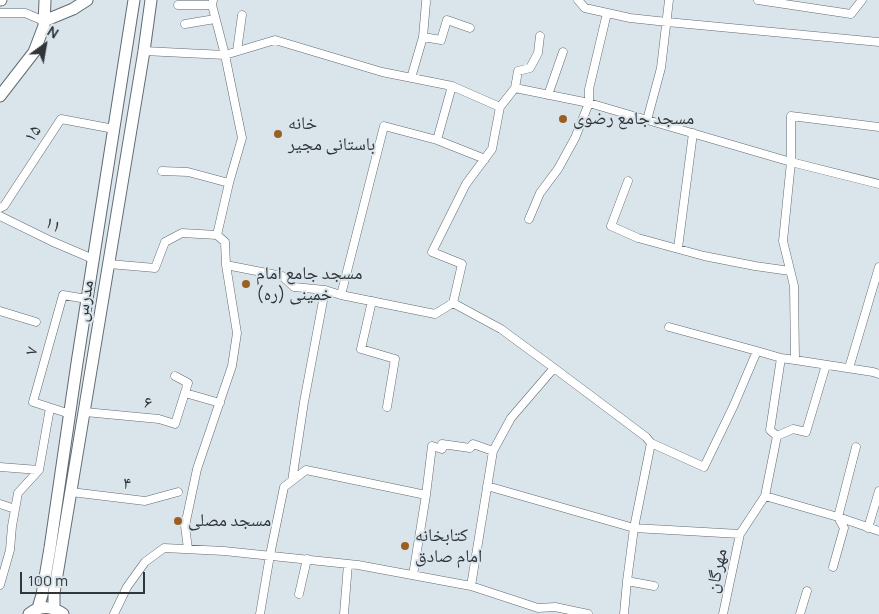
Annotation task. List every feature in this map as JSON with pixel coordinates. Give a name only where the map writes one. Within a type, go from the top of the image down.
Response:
[{"type":"main road","points":[[0,96],[34,52],[44,26],[45,0]]},
{"type":"main road","points":[[44,21],[73,9],[87,0]]},
{"type":"main road","name":"مدرس","points":[[34,611],[42,594],[48,558],[134,0]]},
{"type":"main road","name":"مدرس","points":[[58,611],[54,593],[151,0]]},
{"type":"main road","points":[[102,205],[118,205]]},
{"type":"main road","points":[[34,611],[46,607],[58,611]]},
{"type":"street","points":[[578,0],[585,8],[630,18],[879,42]]},
{"type":"street","points":[[647,120],[662,68],[669,0]]},
{"type":"street","points":[[758,0],[851,14],[862,0]]},
{"type":"street","points":[[411,78],[423,36],[426,2]]},
{"type":"street","points":[[178,5],[212,3],[242,138],[217,235]]},
{"type":"street","points":[[0,13],[25,13],[44,21]]},
{"type":"street","points":[[529,219],[540,192],[558,169],[575,138],[589,103],[589,89],[607,13]]},
{"type":"street","points":[[238,51],[242,15]]},
{"type":"street","points":[[185,24],[215,19]]},
{"type":"street","points":[[423,36],[441,40],[447,20],[470,28]]},
{"type":"street","points":[[226,265],[282,276],[294,287],[325,290],[435,314],[453,303],[462,264],[432,252],[466,184],[492,149],[500,107],[515,88],[518,71],[530,68],[538,53],[540,36]]},
{"type":"street","points":[[144,51],[225,55],[275,40],[382,72],[452,86],[500,107]]},
{"type":"street","points":[[548,95],[563,52]]},
{"type":"street","points":[[437,140],[452,86]]},
{"type":"street","points":[[515,88],[589,103],[791,162],[879,184]]},
{"type":"street","points":[[795,360],[794,286],[783,241],[791,162],[791,116],[879,127]]},
{"type":"street","name":"۱۵","points":[[0,208],[4,206],[61,119],[114,128]]},
{"type":"street","points":[[342,295],[384,126],[437,140],[485,159]]},
{"type":"street","points":[[678,248],[693,134]]},
{"type":"street","points":[[162,171],[188,172],[229,183]]},
{"type":"street","points":[[628,181],[611,226],[638,238],[704,256],[790,271]]},
{"type":"street","name":"۱۱","points":[[0,216],[50,241],[94,258]]},
{"type":"street","points":[[109,264],[155,268],[165,242],[182,233],[217,235],[225,242],[226,265],[237,333],[232,366],[197,469],[185,526],[188,549]]},
{"type":"street","points":[[849,368],[879,267]]},
{"type":"street","points":[[292,481],[304,402],[325,290]]},
{"type":"street","name":"۷","points":[[70,414],[33,402],[63,295],[87,298]]},
{"type":"street","points":[[372,301],[361,349],[395,360],[387,407]]},
{"type":"street","points":[[453,303],[501,329],[646,437],[651,443],[704,467],[734,404],[756,350]]},
{"type":"street","points":[[0,311],[36,322]]},
{"type":"street","points":[[669,328],[781,358],[879,374]]},
{"type":"street","points":[[777,436],[770,430],[781,358]]},
{"type":"street","points":[[777,436],[793,429],[806,432],[826,365]]},
{"type":"street","points":[[471,586],[494,451],[511,418],[554,368]]},
{"type":"street","points":[[175,376],[188,383],[185,393],[220,403]]},
{"type":"street","name":"۶","points":[[85,412],[159,419],[175,424],[185,393]]},
{"type":"street","points":[[0,585],[10,550],[18,493],[39,470],[50,408]]},
{"type":"street","points":[[487,486],[634,528],[740,534],[765,496],[777,436]]},
{"type":"street","points":[[624,614],[634,528],[651,443]]},
{"type":"street","points":[[413,575],[432,446],[442,449],[442,444],[470,448],[472,444],[494,451]]},
{"type":"street","points":[[833,567],[844,528],[838,517],[856,447]]},
{"type":"street","points":[[0,467],[39,470]]},
{"type":"street","points":[[260,614],[284,487],[306,470],[426,495]]},
{"type":"street","points":[[868,528],[879,491]]},
{"type":"street","name":"۴","points":[[71,492],[145,502],[178,492]]},
{"type":"street","points":[[765,496],[838,517],[879,532]]},
{"type":"street","points":[[0,504],[15,509]]},
{"type":"street","name":"مهرگان","points":[[724,614],[740,534]]},
{"type":"street","points":[[114,614],[127,587],[144,562],[164,548],[224,551],[348,564],[471,586],[537,611],[555,607],[588,614]]},
{"type":"street","points":[[299,594],[307,559]]},
{"type":"street","points":[[344,614],[348,564]]},
{"type":"street","points":[[627,581],[654,586]]},
{"type":"street","points":[[800,614],[808,592]]},
{"type":"place","name":"مسجد جامع رضوی","points":[[563,119]]},
{"type":"place","name":"خانه باستانی مجیر","points":[[278,134]]},
{"type":"place","name":"مسجد جامع امام خمینی (ره)","points":[[246,284]]},
{"type":"place","name":"مسجد مصلی","points":[[178,521]]},
{"type":"place","name":"کتابخانه امام صادق","points":[[405,546]]}]
